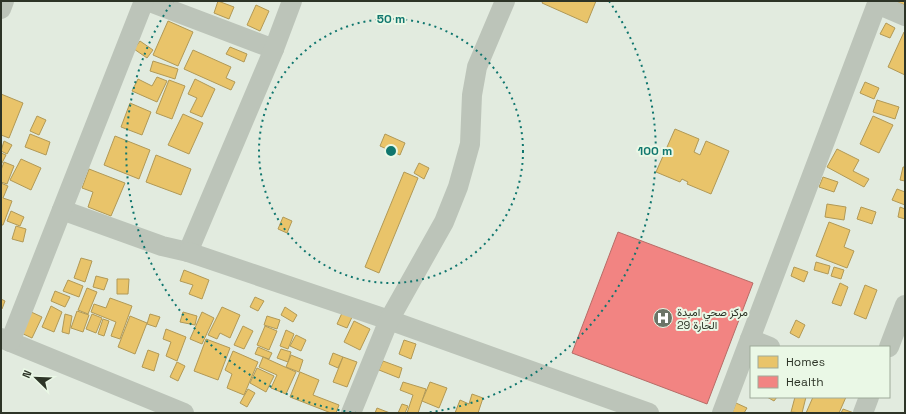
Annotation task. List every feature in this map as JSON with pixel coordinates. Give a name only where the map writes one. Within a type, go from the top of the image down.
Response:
[{"type":"street","points":[[1,9],[4,1]]},
{"type":"street","points":[[144,1],[62,210],[6,340],[184,413]]},
{"type":"street","points":[[147,1],[274,49]]},
{"type":"street","points":[[188,252],[274,49],[292,1]]},
{"type":"street","points":[[351,413],[389,320],[444,222],[458,187],[470,144],[472,95],[478,67],[505,1]]},
{"type":"street","points":[[722,413],[878,2],[905,16]]},
{"type":"street","points":[[62,210],[162,246],[188,252],[389,320],[649,413]]},
{"type":"street","points":[[889,346],[905,305]]},
{"type":"street","points":[[750,339],[768,346]]},
{"type":"street","points":[[863,413],[869,398]]},
{"type":"building: Homes","points":[[218,1],[234,7],[229,19],[214,13]]},
{"type":"building: Homes","points":[[543,1],[596,1],[587,23],[542,3]]},
{"type":"building: Homes","points":[[894,1],[905,1],[905,5]]},
{"type":"building: Homes","points":[[256,5],[269,11],[260,31],[247,25]]},
{"type":"building: Homes","points":[[168,21],[193,32],[178,66],[153,55]]},
{"type":"building: Homes","points":[[886,23],[895,28],[890,38],[880,34]]},
{"type":"building: Homes","points":[[904,32],[905,33],[905,75],[888,67]]},
{"type":"building: Homes","points":[[140,41],[153,50],[147,58],[134,49]]},
{"type":"building: Homes","points":[[230,47],[247,54],[244,62],[226,54]]},
{"type":"building: Homes","points":[[193,50],[231,67],[226,78],[235,82],[231,90],[184,69]]},
{"type":"building: Homes","points":[[153,61],[178,69],[175,79],[150,71]]},
{"type":"building: Homes","points":[[157,77],[167,81],[157,102],[132,91],[138,79],[152,86]]},
{"type":"building: Homes","points":[[195,79],[215,89],[202,117],[190,112],[197,98],[188,94]]},
{"type":"building: Homes","points":[[169,80],[185,86],[172,119],[156,113]]},
{"type":"building: Homes","points":[[865,82],[879,88],[874,99],[860,93]]},
{"type":"building: Homes","points":[[1,94],[23,103],[9,138],[1,135]]},
{"type":"building: Homes","points":[[877,100],[899,107],[895,119],[873,112]]},
{"type":"building: Homes","points":[[130,103],[151,112],[142,135],[121,127]]},
{"type":"building: Homes","points":[[183,114],[203,123],[189,154],[168,145]]},
{"type":"building: Homes","points":[[37,116],[46,120],[39,135],[30,131]]},
{"type":"building: Homes","points":[[873,116],[893,125],[879,153],[860,144]]},
{"type":"building: Homes","points":[[675,129],[699,139],[694,152],[700,155],[706,141],[729,151],[711,194],[687,184],[688,182],[682,179],[680,182],[656,172]]},
{"type":"building: Homes","points":[[30,134],[50,142],[46,155],[25,147]]},
{"type":"building: Homes","points":[[385,134],[405,143],[400,155],[380,146]]},
{"type":"building: Homes","points":[[115,136],[150,150],[139,179],[104,165]]},
{"type":"building: Homes","points":[[4,141],[12,145],[7,154],[1,151]]},
{"type":"building: Homes","points":[[837,149],[859,160],[853,171],[869,179],[864,187],[827,167]]},
{"type":"building: Homes","points":[[1,153],[6,155],[1,165]]},
{"type":"building: Homes","points":[[156,155],[191,169],[181,195],[146,182]]},
{"type":"building: Homes","points":[[21,159],[41,168],[31,190],[10,180]]},
{"type":"building: Homes","points":[[4,162],[14,166],[7,184],[1,182],[1,170]]},
{"type":"building: Homes","points":[[419,163],[429,168],[424,179],[414,173]]},
{"type":"building: Homes","points":[[903,167],[905,167],[905,181],[900,180]]},
{"type":"building: Homes","points":[[89,169],[125,183],[111,216],[88,207],[93,192],[82,188]]},
{"type":"building: Homes","points":[[404,172],[418,178],[379,273],[365,267]]},
{"type":"building: Homes","points":[[823,177],[838,182],[834,192],[819,187]]},
{"type":"building: Homes","points":[[1,183],[8,186],[3,198],[12,201],[3,225],[1,225]]},
{"type":"building: Homes","points":[[897,189],[905,192],[905,205],[892,200]]},
{"type":"building: Homes","points":[[827,204],[846,207],[844,220],[825,217]]},
{"type":"building: Homes","points":[[861,207],[876,212],[872,224],[857,219]]},
{"type":"building: Homes","points":[[900,207],[905,209],[905,219],[898,217]]},
{"type":"building: Homes","points":[[11,211],[24,217],[20,226],[7,221]]},
{"type":"building: Homes","points":[[283,217],[292,221],[287,233],[278,229]]},
{"type":"building: Homes","points":[[829,222],[850,230],[844,247],[854,251],[847,268],[816,256]]},
{"type":"building: Homes","points":[[16,226],[26,229],[23,242],[12,239]]},
{"type":"building: Homes","points":[[81,258],[92,261],[85,282],[74,278]]},
{"type":"building: Homes","points":[[816,262],[830,266],[828,274],[814,270]]},
{"type":"building: Homes","points":[[794,267],[808,272],[804,282],[791,276]]},
{"type":"building: Homes","points":[[834,267],[844,270],[841,279],[831,276]]},
{"type":"building: Homes","points":[[184,270],[209,280],[202,299],[189,294],[193,285],[180,281]]},
{"type":"building: Homes","points":[[96,276],[108,279],[104,290],[93,287]]},
{"type":"building: Homes","points":[[117,279],[129,279],[128,294],[117,294]]},
{"type":"building: Homes","points":[[68,280],[83,286],[79,297],[63,291]]},
{"type":"building: Homes","points":[[840,283],[848,287],[841,306],[832,303]]},
{"type":"building: Homes","points":[[865,285],[877,290],[866,319],[854,314]]},
{"type":"building: Homes","points":[[87,288],[97,292],[88,314],[78,310]]},
{"type":"building: Homes","points":[[55,291],[70,297],[65,307],[51,301]]},
{"type":"building: Homes","points":[[255,297],[264,301],[258,311],[250,307]]},
{"type":"building: Homes","points":[[110,298],[132,306],[120,339],[111,336],[116,322],[91,312],[94,304],[106,308]]},
{"type":"building: Homes","points":[[1,299],[5,301],[2,309],[1,309]]},
{"type":"building: Homes","points":[[51,306],[62,312],[54,332],[42,327]]},
{"type":"building: Homes","points":[[222,307],[240,315],[230,338],[220,333],[217,339],[208,335]]},
{"type":"building: Homes","points":[[285,307],[297,315],[293,322],[281,315]]},
{"type":"building: Homes","points":[[29,311],[42,317],[32,338],[19,332]]},
{"type":"building: Homes","points":[[77,311],[89,315],[83,332],[71,328]]},
{"type":"building: Homes","points":[[183,312],[197,316],[195,325],[180,322]]},
{"type":"building: Homes","points":[[202,312],[214,318],[202,344],[190,339]]},
{"type":"building: Homes","points":[[342,313],[352,317],[347,328],[337,324]]},
{"type":"building: Homes","points":[[65,314],[72,316],[69,334],[62,332]]},
{"type":"building: Homes","points":[[92,314],[102,318],[96,333],[86,329]]},
{"type":"building: Homes","points":[[150,314],[160,317],[156,327],[147,324]]},
{"type":"building: Homes","points":[[130,316],[147,323],[135,354],[118,347]]},
{"type":"building: Homes","points":[[267,316],[280,320],[277,329],[264,325]]},
{"type":"building: Homes","points":[[103,319],[109,321],[104,336],[98,334]]},
{"type":"building: Homes","points":[[796,320],[805,325],[799,338],[790,333]]},
{"type":"building: Homes","points":[[354,321],[370,329],[360,350],[344,342]]},
{"type":"building: Homes","points":[[243,326],[253,331],[244,349],[234,345]]},
{"type":"building: Homes","points":[[265,326],[277,331],[269,350],[257,345]]},
{"type":"building: Homes","points":[[166,329],[186,337],[177,361],[166,356],[171,342],[163,339]]},
{"type":"building: Homes","points":[[286,330],[294,334],[288,349],[280,346]]},
{"type":"building: Homes","points":[[296,335],[306,340],[301,351],[290,346]]},
{"type":"building: Homes","points":[[206,339],[230,348],[218,380],[194,371]]},
{"type":"building: Homes","points":[[404,340],[416,344],[411,359],[399,354]]},
{"type":"building: Homes","points":[[258,347],[272,353],[269,359],[255,354]]},
{"type":"building: Homes","points":[[281,349],[291,352],[288,362],[277,358]]},
{"type":"building: Homes","points":[[148,350],[159,354],[154,371],[142,367]]},
{"type":"building: Homes","points":[[233,351],[258,362],[244,395],[227,388],[232,374],[225,370]]},
{"type":"building: Homes","points":[[333,353],[343,357],[338,368],[329,364]]},
{"type":"building: Homes","points":[[291,355],[303,360],[299,372],[286,367]]},
{"type":"building: Homes","points":[[263,357],[296,372],[286,394],[271,388],[277,375],[259,367]]},
{"type":"building: Homes","points":[[343,357],[357,362],[347,387],[333,382]]},
{"type":"building: Homes","points":[[383,361],[402,368],[399,378],[379,370]]},
{"type":"building: Homes","points":[[177,362],[185,366],[178,381],[170,377]]},
{"type":"building: Homes","points":[[257,368],[274,376],[266,392],[250,383]]},
{"type":"building: Homes","points":[[300,372],[319,380],[313,395],[339,405],[336,413],[331,413],[290,397]]},
{"type":"building: Homes","points":[[403,382],[426,389],[418,413],[407,413],[413,395],[400,390]]},
{"type":"building: Homes","points":[[430,382],[447,388],[439,408],[422,401]]},
{"type":"building: Homes","points":[[248,389],[255,393],[247,407],[240,403]]},
{"type":"building: Homes","points":[[472,394],[483,398],[478,413],[455,413],[460,400],[469,404]]},
{"type":"building: Homes","points":[[769,398],[776,398],[774,401]]},
{"type":"building: Homes","points":[[795,398],[806,398],[802,413],[791,412]]},
{"type":"building: Homes","points":[[813,398],[846,398],[839,413],[806,413]]},
{"type":"building: Homes","points":[[736,403],[747,408],[744,413],[732,413]]},
{"type":"building: Homes","points":[[402,404],[408,406],[405,413],[398,413]]},
{"type":"building: Homes","points":[[377,408],[390,413],[375,413]]},
{"type":"building: Homes","points":[[843,409],[854,413],[841,413]]},
{"type":"building: Health","name":"مركز صحي امبدة الحارة 29","points":[[618,232],[753,283],[707,404],[572,353]]},
{"type":"place","name":"مركز صحي امبدة الحارة 29","points":[[663,318]]}]
